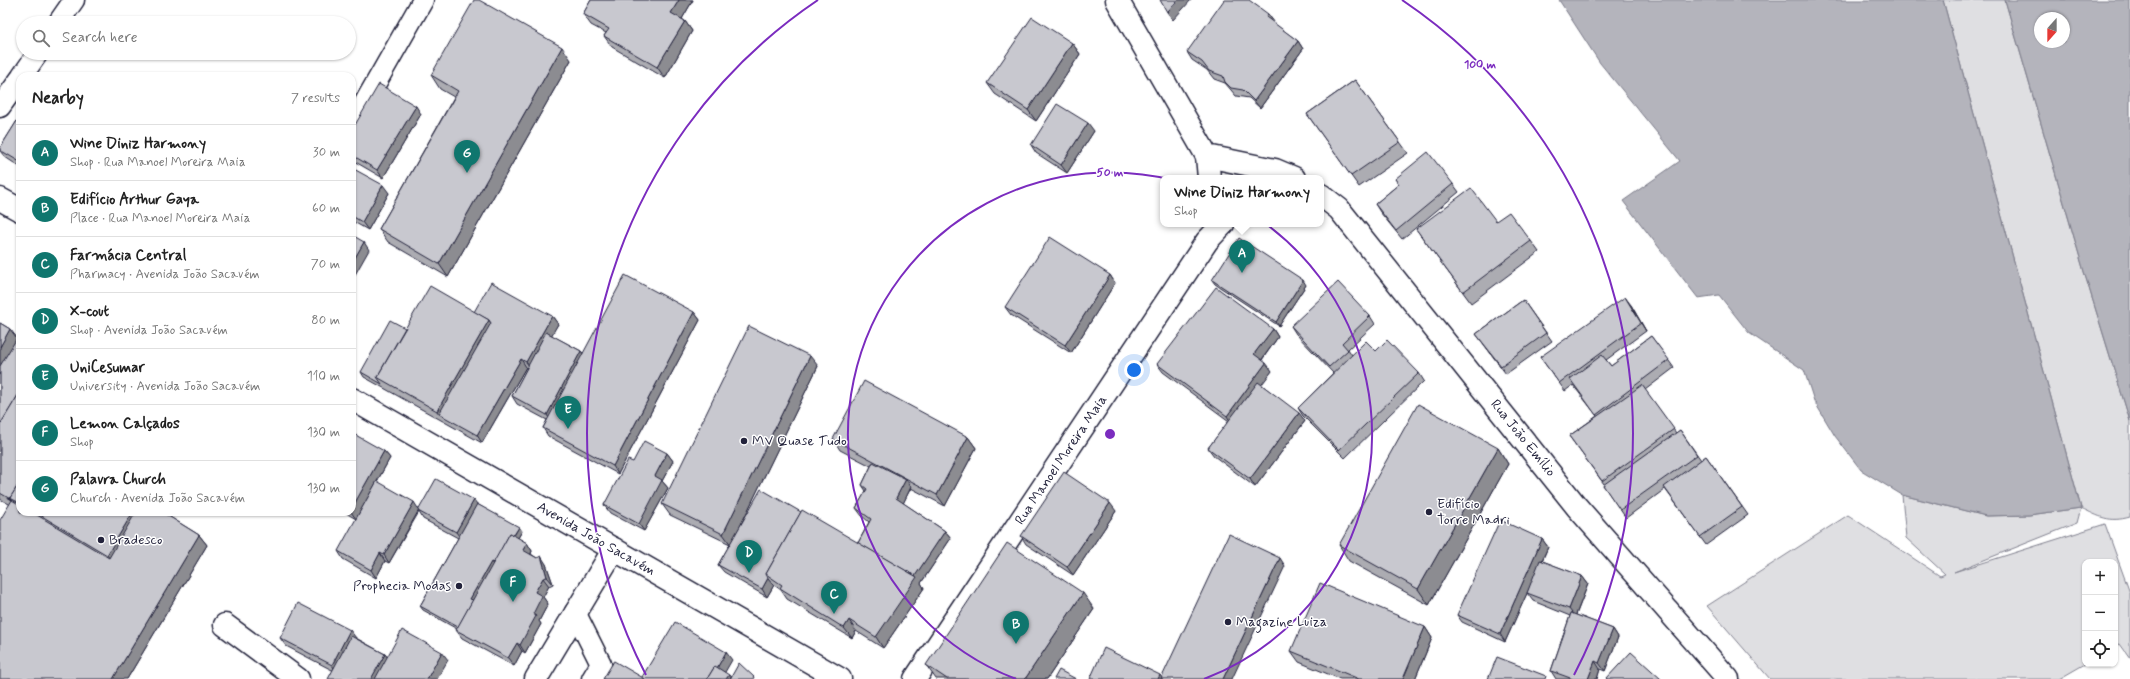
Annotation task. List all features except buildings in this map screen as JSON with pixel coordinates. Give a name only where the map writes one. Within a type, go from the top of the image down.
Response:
[{"type":"main road","points":[[1117,0],[1207,156],[1209,175]]},
{"type":"main road","points":[[1207,156],[1278,175]]},
{"type":"main road","name":"Rua João Emílio","points":[[1324,197],[1339,209],[1577,506],[1728,679]]},
{"type":"main road","points":[[0,199],[16,208]]},
{"type":"main road","name":"Rua Manoel Moreira Maia","points":[[915,679],[1208,232],[1217,227]]},
{"type":"main road","name":"Avenida João Sacavém","points":[[356,401],[840,679]]},
{"type":"main road","points":[[536,679],[614,549]]},
{"type":"main road","points":[[226,625],[298,679]]},
{"type":"lane","points":[[63,16],[74,0]]},
{"type":"lane","points":[[356,118],[423,0]]},
{"type":"lane","points":[[25,72],[33,60]]},
{"type":"lane","points":[[0,107],[16,85]]},
{"type":"lane","points":[[576,612],[601,664],[592,679]]},
{"type":"shaded area","points":[[1559,0],[1943,0],[2081,508],[2029,515],[1986,516],[1902,495],[1861,470],[1835,436],[1814,401],[1804,370],[1749,333],[1719,295],[1698,298],[1623,201],[1680,161],[1600,63]]},
{"type":"shaded area","points":[[1943,0],[2005,0],[2085,275],[2130,421],[2130,517],[2123,519],[2110,519],[2081,508]]},
{"type":"shaded area","points":[[2005,0],[2130,0],[2130,421],[2085,275]]},
{"type":"shaded area","points":[[1902,495],[1986,516],[2029,515],[2081,508],[2077,523],[1954,572],[2105,524],[2118,559],[2082,559],[2082,666],[2059,679],[1770,679],[1707,606],[1848,515],[1940,576],[1945,574],[1906,538]]},
{"type":"shaded area","points":[[2118,560],[2130,593],[2130,658],[2120,644],[2118,645]]},
{"type":"place","name":"Palavra Church","points":[[467,173]]},
{"type":"place","name":"Wine Diniz Harmony","points":[[1242,273]]},
{"type":"place","name":"UniCesumar","points":[[568,429]]},
{"type":"place","name":"MV Quase Tudo","points":[[744,441]]},
{"type":"place","name":"Edifício Torre Madri","points":[[1429,512]]},
{"type":"place","name":"Bradesco","points":[[101,540]]},
{"type":"place","name":"X-cout","points":[[749,573]]},
{"type":"place","name":"Prophecia Modas","points":[[459,586]]},
{"type":"place","name":"Lemon Calçados","points":[[513,602]]},
{"type":"place","name":"Farmácia Central","points":[[834,614]]},
{"type":"place","name":"Magazine Luiza","points":[[1228,622]]},
{"type":"place","name":"Edifício Arthur Gaya","points":[[1016,644]]}]
